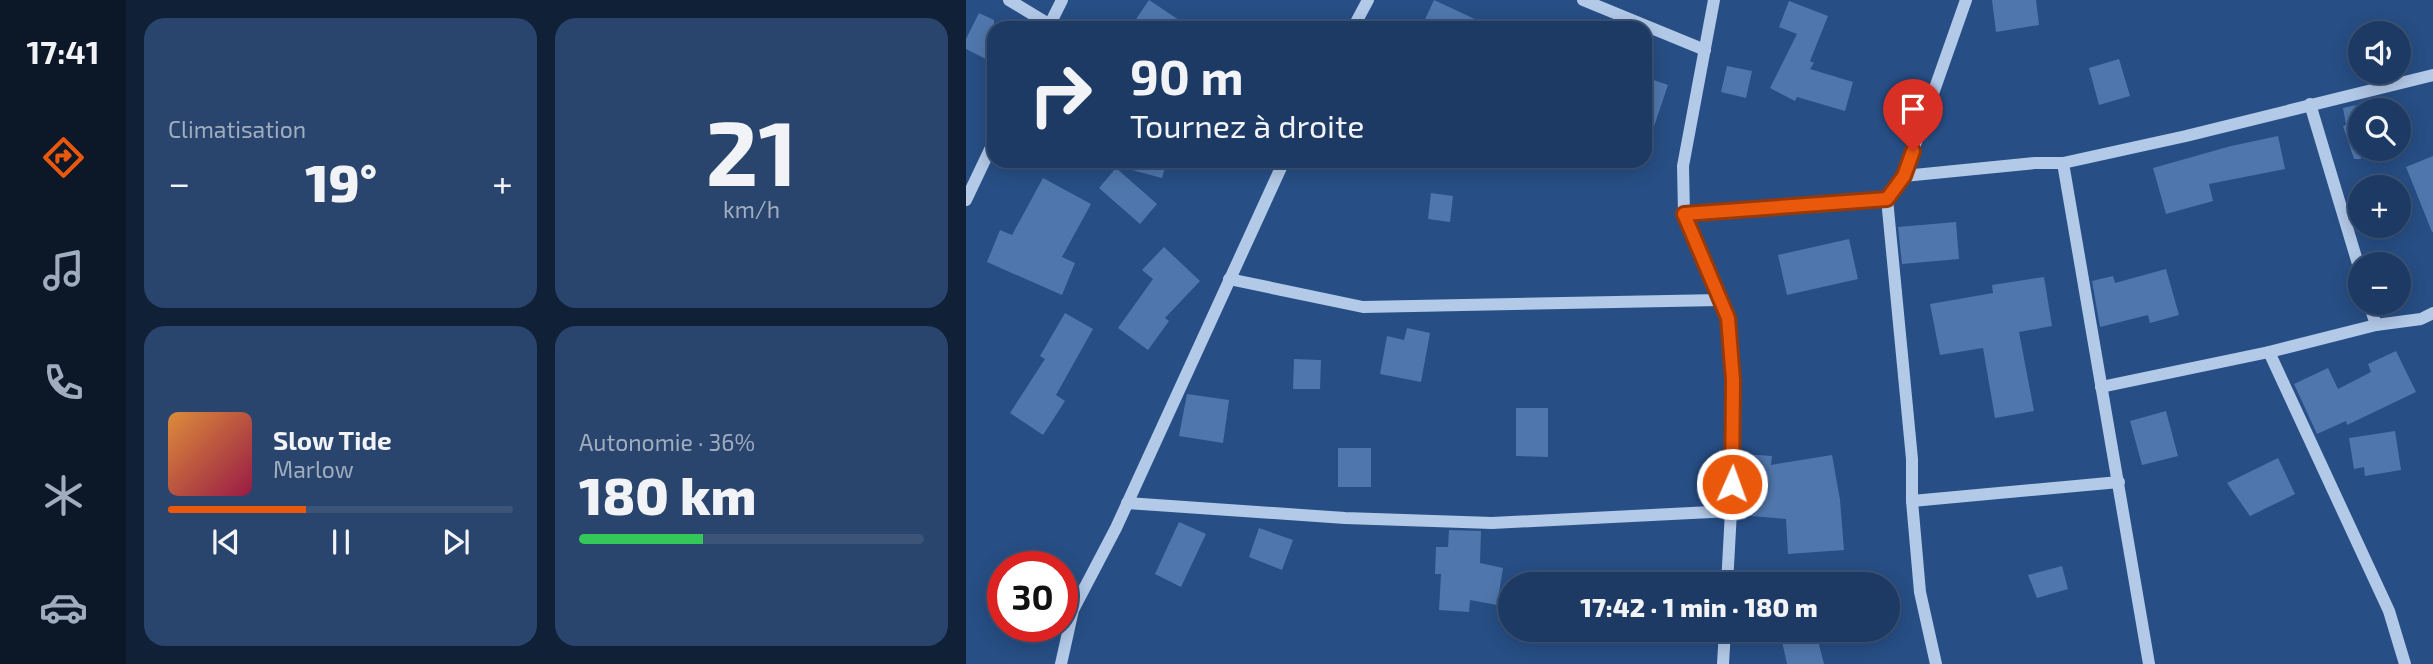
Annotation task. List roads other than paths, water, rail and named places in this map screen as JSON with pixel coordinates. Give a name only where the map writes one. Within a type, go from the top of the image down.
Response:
[{"type":"street","points":[[1009,0],[1042,21]]},
{"type":"street","points":[[1053,21],[1062,0]]},
{"type":"street","points":[[1357,21],[1368,0]]},
{"type":"street","points":[[1583,0],[1634,21]]},
{"type":"street","points":[[1714,0],[1683,166],[1684,214],[1728,318],[1733,380],[1734,457],[1728,572]]},
{"type":"street","points":[[1936,664],[1920,592],[1912,501],[1912,459],[1887,199],[1904,176],[1966,0]]},
{"type":"street","points":[[1652,28],[1705,50]]},
{"type":"street","points":[[1904,176],[2035,163],[2063,163],[2186,136],[2433,75]]},
{"type":"street","points":[[2310,104],[2354,252]]},
{"type":"street","points":[[966,200],[987,156]]},
{"type":"street","points":[[2063,163],[2149,664]]},
{"type":"street","points":[[1061,664],[1073,610],[1127,503],[1281,168]]},
{"type":"street","points":[[1684,214],[1887,199]]},
{"type":"street","points":[[1229,279],[1363,307],[1720,300]]},
{"type":"street","points":[[2101,387],[2269,352],[2376,324],[2421,319],[2433,313]]},
{"type":"street","points":[[2373,315],[2376,324]]},
{"type":"street","points":[[2269,352],[2389,611],[2405,664]]},
{"type":"street","points":[[1912,501],[2119,482]]},
{"type":"street","points":[[1127,503],[1345,518],[1492,523],[1731,511]]},
{"type":"street","points":[[1723,664],[1724,642]]}]
